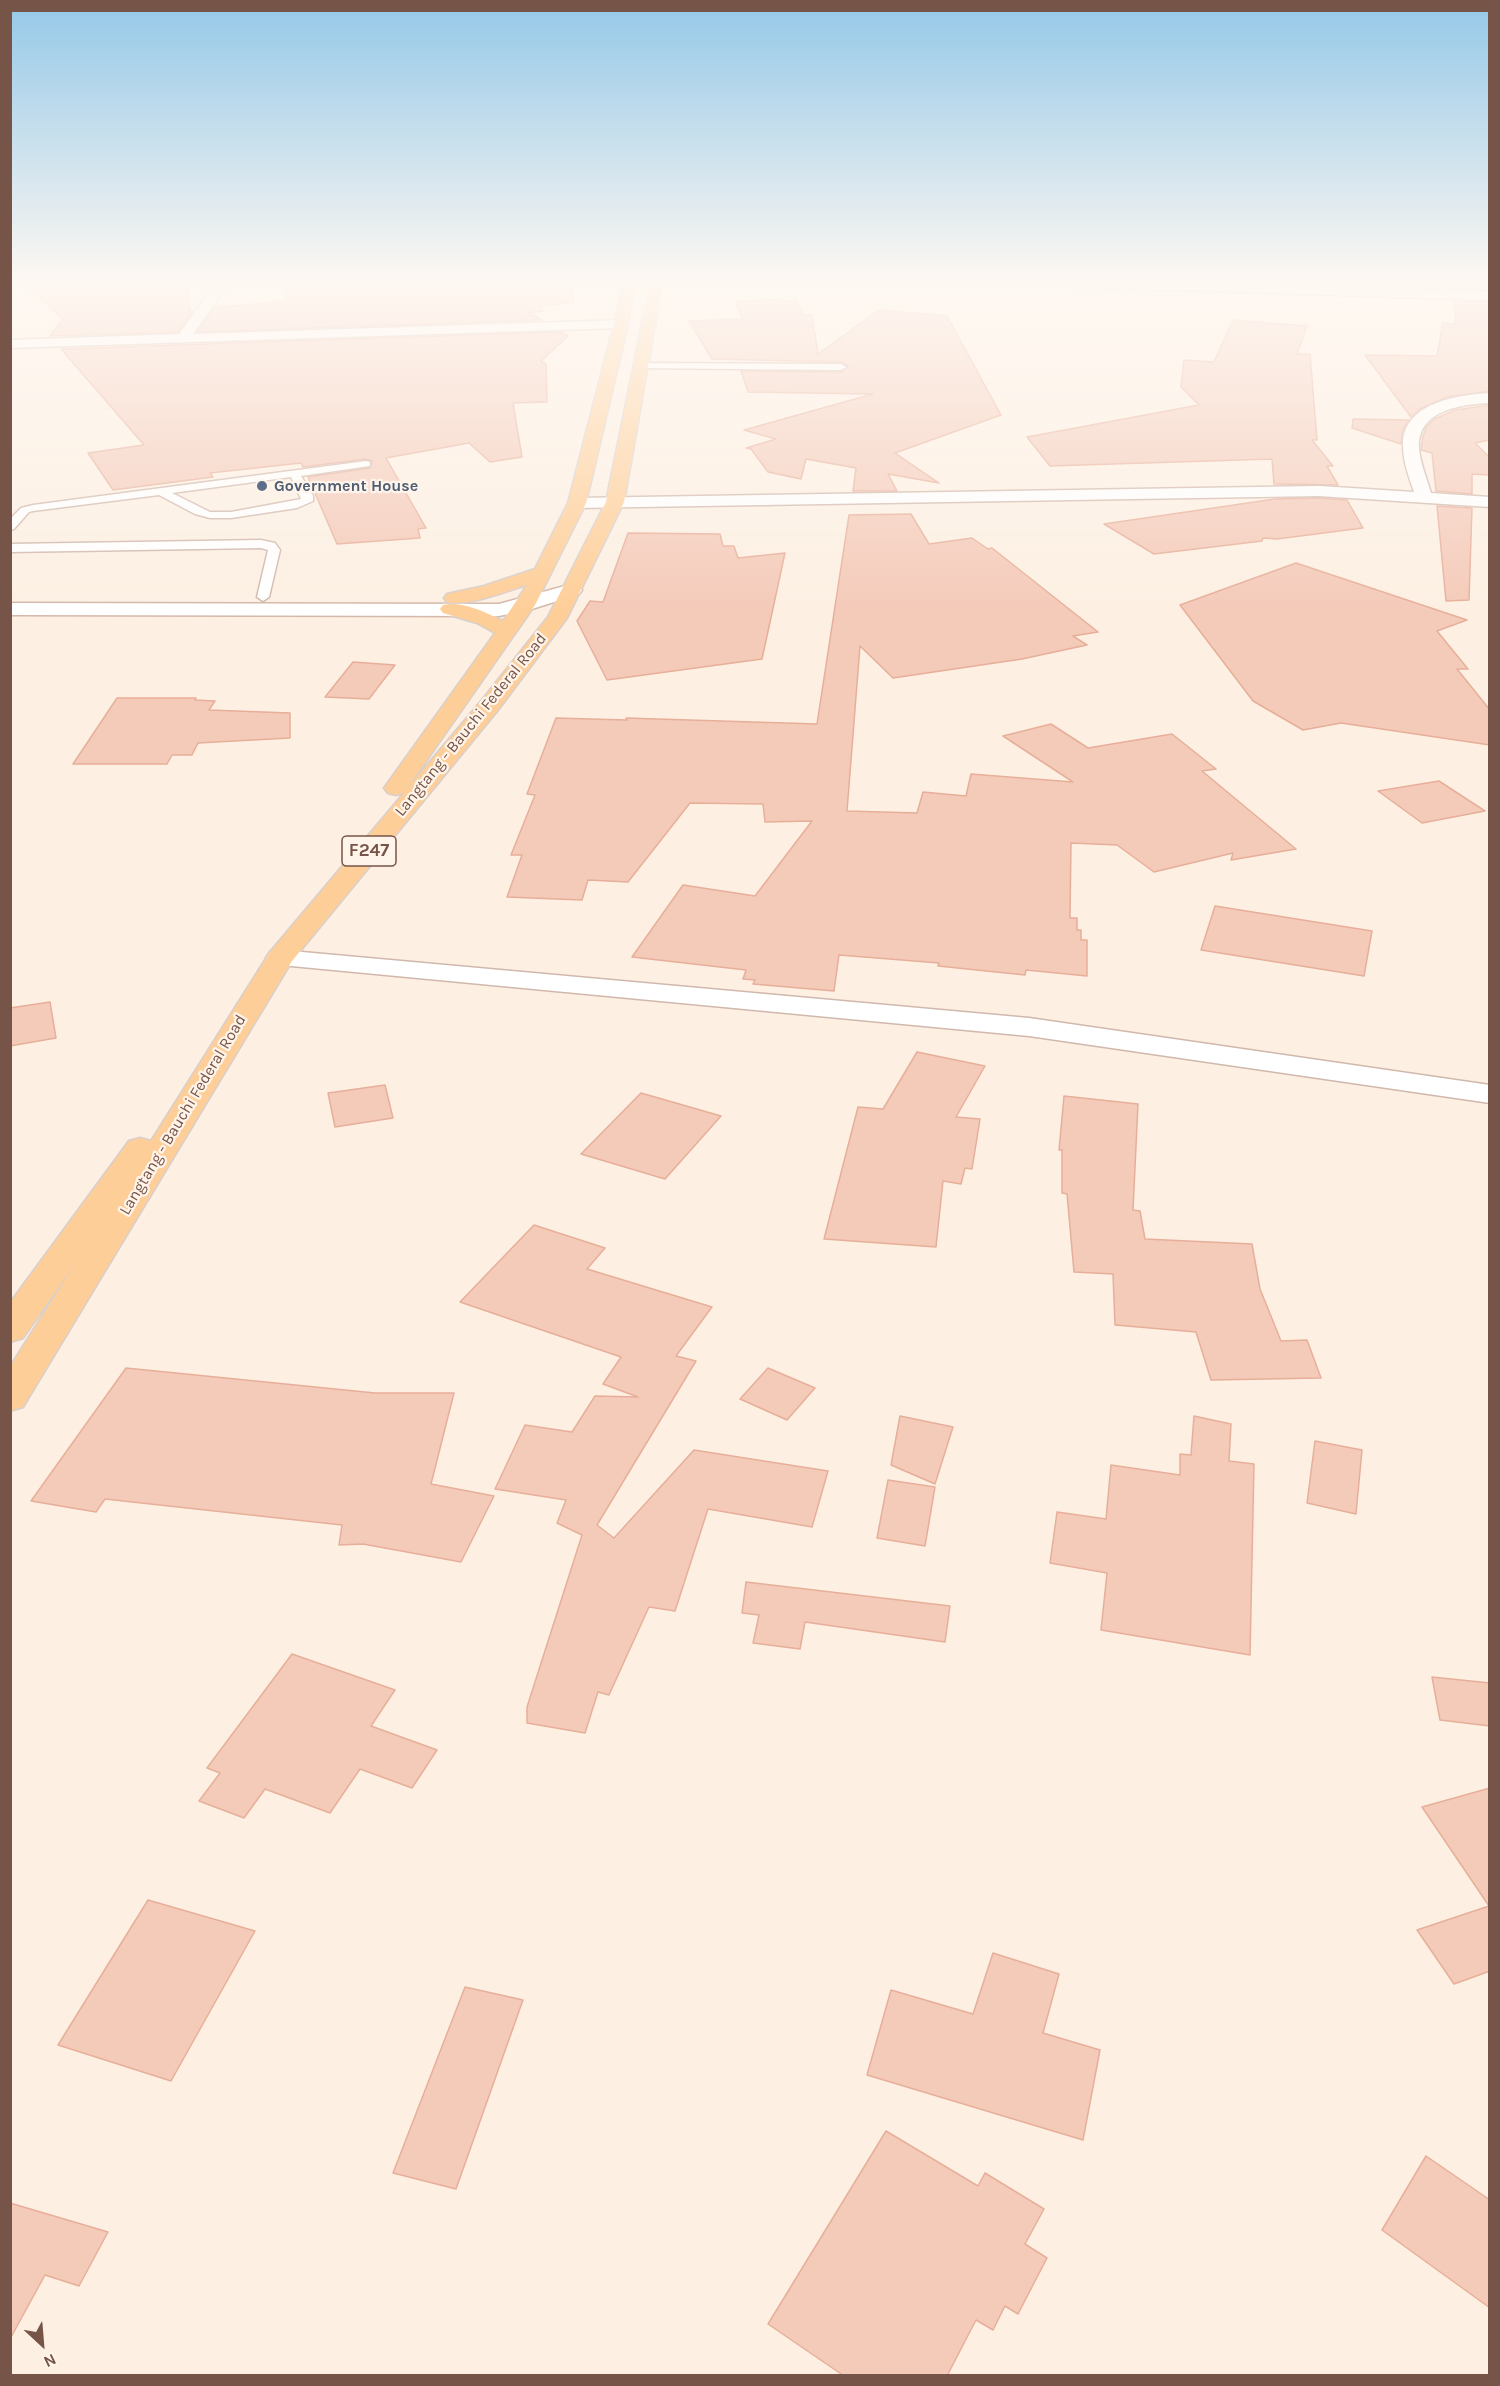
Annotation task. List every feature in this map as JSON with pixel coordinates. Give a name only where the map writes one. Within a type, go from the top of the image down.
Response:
[{"type":"main road","name":"Langtang - Bauchi Federal Road","points":[[10,1330],[525,605],[577,503],[605,390]]},
{"type":"main road","name":"Langtang - Bauchi Federal Road","points":[[10,1398],[280,958],[490,705],[554,623],[615,502],[636,390]]},
{"type":"main road","points":[[452,604],[543,573]]},
{"type":"main road","points":[[452,604],[507,632]]},
{"type":"street","points":[[1424,497],[1410,443],[1420,418],[1434,408],[1490,398]]},
{"type":"street","points":[[577,503],[1093,492],[1307,491],[1490,502]]},
{"type":"street","points":[[10,598],[263,597],[452,604],[499,610],[525,605],[572,590]]},
{"type":"street","points":[[10,609],[452,604]]},
{"type":"street","points":[[525,605],[554,623]]},
{"type":"street","points":[[280,958],[1029,1028],[1490,1094]]},
{"type":"lane","points":[[10,527],[25,510],[33,508],[366,464]]},
{"type":"lane","points":[[160,491],[199,512],[231,515],[297,505],[307,501],[308,496],[294,473]]},
{"type":"lane","points":[[10,548],[261,544],[271,546],[274,550],[263,597]]},
{"type":"building","points":[[97,390],[547,390],[547,402],[513,403],[522,457],[490,462],[469,443],[386,458],[426,528],[418,529],[420,538],[337,544],[308,477],[370,468],[372,461],[366,459],[303,467],[301,463],[210,473],[213,477],[113,490],[88,453],[144,445]]},
{"type":"building","points":[[988,390],[1001,415],[895,453],[939,483],[888,474],[897,491],[853,491],[856,468],[806,459],[801,479],[768,472],[751,449],[746,448],[776,439],[744,430],[873,394],[748,392]]},
{"type":"building","points":[[1184,390],[1313,390],[1317,440],[1312,440],[1333,466],[1327,466],[1338,485],[1274,484],[1272,459],[1050,466],[1027,437],[1199,405]]},
{"type":"building","points":[[1391,390],[1490,390],[1447,397],[1420,409],[1411,417]]},
{"type":"building","points":[[1490,405],[1490,440],[1475,443],[1490,458],[1490,475],[1472,474],[1472,494],[1436,491],[1432,453],[1421,450],[1427,426],[1435,419],[1455,410]]},
{"type":"building","points":[[1353,419],[1409,420],[1403,430],[1401,444],[1352,428]]},
{"type":"building","points":[[1275,499],[1347,500],[1363,528],[1277,539],[1263,538],[1262,541],[1154,554],[1104,524]]},
{"type":"building","points":[[1437,506],[1472,508],[1469,600],[1446,601]]},
{"type":"building","points":[[911,514],[929,544],[972,538],[988,549],[992,548],[1098,632],[1073,636],[1087,645],[1022,659],[893,678],[860,646],[847,811],[917,813],[923,792],[966,796],[971,774],[1073,782],[1003,736],[1051,724],[1088,748],[1172,734],[1216,769],[1202,771],[1296,849],[1231,860],[1233,853],[1154,872],[1117,845],[1071,843],[1070,918],[1077,918],[1077,930],[1081,930],[1081,940],[1087,940],[1087,976],[1026,970],[1025,975],[938,966],[939,963],[839,955],[834,991],[753,984],[755,980],[743,979],[746,970],[632,957],[683,885],[755,896],[812,821],[765,822],[763,804],[690,803],[628,882],[588,880],[582,900],[507,897],[522,855],[511,855],[535,795],[527,794],[556,718],[817,724],[849,515]]},
{"type":"building","points":[[628,533],[720,534],[723,546],[734,546],[738,558],[785,553],[762,659],[607,680],[577,621],[590,601],[603,602]]},
{"type":"building","points":[[1296,563],[1467,620],[1437,631],[1468,669],[1457,669],[1490,710],[1490,745],[1341,723],[1303,730],[1253,701],[1180,605]]},
{"type":"building","points":[[353,662],[395,665],[369,699],[325,697]]},
{"type":"building","points":[[117,698],[196,698],[195,700],[215,701],[209,710],[290,713],[290,738],[198,743],[192,755],[172,755],[167,764],[73,764]]},
{"type":"building","points":[[1439,781],[1485,811],[1422,823],[1378,791]]},
{"type":"building","points":[[1215,906],[1372,931],[1364,976],[1201,950]]},
{"type":"building","points":[[50,1002],[56,1038],[10,1046],[10,1008]]},
{"type":"building","points":[[917,1052],[985,1066],[956,1117],[980,1119],[972,1169],[965,1168],[961,1184],[943,1181],[936,1247],[824,1239],[858,1107],[883,1109]]},
{"type":"building","points":[[385,1085],[393,1118],[335,1127],[328,1093]]},
{"type":"building","points":[[641,1093],[721,1116],[665,1179],[581,1154]]},
{"type":"building","points":[[1064,1096],[1138,1104],[1133,1210],[1140,1211],[1145,1239],[1252,1244],[1260,1289],[1281,1341],[1307,1340],[1321,1378],[1211,1380],[1196,1332],[1115,1325],[1113,1274],[1074,1272],[1067,1194],[1062,1193],[1062,1150],[1059,1150]]},
{"type":"building","points":[[534,1225],[605,1248],[587,1269],[712,1307],[676,1356],[696,1361],[597,1525],[614,1538],[694,1450],[828,1471],[812,1527],[708,1509],[675,1611],[649,1607],[609,1695],[598,1692],[585,1733],[527,1723],[527,1707],[582,1535],[557,1523],[566,1500],[495,1489],[525,1425],[572,1432],[595,1396],[638,1397],[603,1384],[621,1357],[460,1302]]},
{"type":"building","points":[[126,1368],[375,1393],[454,1393],[431,1484],[494,1496],[461,1562],[363,1544],[339,1545],[342,1525],[105,1499],[96,1512],[31,1501]]},
{"type":"building","points":[[768,1368],[815,1388],[787,1420],[740,1399]]},
{"type":"building","points":[[900,1416],[953,1427],[935,1484],[891,1465]]},
{"type":"building","points":[[1194,1416],[1231,1424],[1229,1461],[1254,1464],[1250,1655],[1101,1630],[1107,1573],[1050,1563],[1057,1512],[1106,1519],[1111,1465],[1180,1475],[1180,1454],[1191,1455]]},
{"type":"building","points":[[1315,1441],[1362,1450],[1356,1514],[1307,1503]]},
{"type":"building","points":[[888,1480],[935,1487],[925,1546],[877,1538]]},
{"type":"building","points":[[746,1582],[950,1606],[945,1642],[805,1622],[800,1649],[753,1643],[759,1615],[742,1613]]},
{"type":"building","points":[[292,1654],[395,1690],[371,1726],[437,1750],[412,1788],[360,1769],[330,1813],[265,1789],[244,1818],[199,1801],[220,1773],[207,1768]]},
{"type":"building","points":[[1432,1677],[1490,1683],[1490,1726],[1440,1720]]},
{"type":"building","points":[[1490,1788],[1490,1971],[1454,1984],[1417,1930],[1489,1906],[1422,1807]]},
{"type":"building","points":[[148,1900],[255,1931],[171,2081],[58,2045]]},
{"type":"building","points":[[993,1953],[1059,1974],[1043,2033],[1100,2050],[1083,2140],[867,2075],[891,1990],[973,2014]]},
{"type":"building","points":[[465,1987],[523,2000],[456,2189],[393,2173]]},
{"type":"building","points":[[886,2131],[978,2186],[985,2173],[1044,2209],[1025,2244],[1047,2258],[1018,2314],[1005,2306],[993,2330],[976,2320],[947,2376],[844,2376],[768,2324]]},
{"type":"building","points":[[1426,2156],[1490,2200],[1490,2308],[1382,2230]]},
{"type":"building","points":[[10,2203],[108,2232],[79,2286],[45,2275],[10,2339]]},
{"type":"place","name":"Government House","points":[[262,486]]}]
